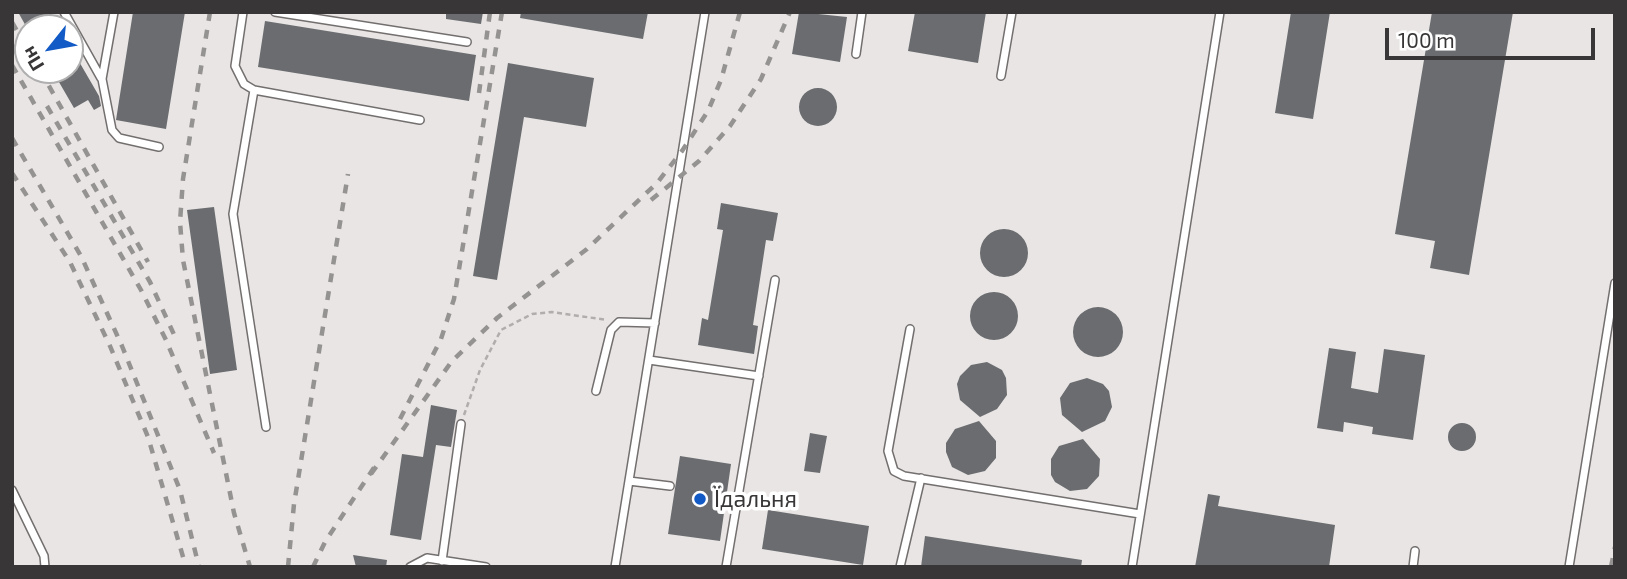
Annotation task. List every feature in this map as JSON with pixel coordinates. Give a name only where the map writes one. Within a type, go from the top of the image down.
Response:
[{"type":"lane","points":[[64,12],[102,79],[112,130],[120,138],[159,147]]},
{"type":"lane","points":[[102,79],[114,12]]},
{"type":"lane","points":[[243,12],[234,66],[244,84],[254,90],[419,120]]},
{"type":"lane","points":[[275,12],[467,42]]},
{"type":"lane","points":[[615,567],[705,12]]},
{"type":"lane","points":[[856,54],[862,12]]},
{"type":"lane","points":[[1001,76],[1012,12]]},
{"type":"lane","points":[[1132,567],[1220,12]]},
{"type":"lane","points":[[254,90],[233,214],[266,427]]},
{"type":"lane","points":[[726,567],[775,280]]},
{"type":"lane","points":[[1569,567],[1615,283]]},
{"type":"lane","points":[[596,391],[611,330],[619,322],[654,323]]},
{"type":"lane","points":[[910,329],[889,461],[894,471],[904,476],[1140,514]]},
{"type":"lane","points":[[649,360],[759,376]]},
{"type":"lane","points":[[442,561],[461,425]]},
{"type":"lane","points":[[900,567],[921,478]]},
{"type":"lane","points":[[629,481],[670,486]]},
{"type":"lane","points":[[12,490],[44,555],[45,567]]},
{"type":"lane","points":[[1413,567],[1415,551]]},
{"type":"lane","points":[[410,567],[427,558],[486,567]]},
{"type":"path","points":[[461,425],[480,370],[501,330],[532,314],[552,312],[619,322]]},
{"type":"building","points":[[18,12],[51,14],[19,14]]},
{"type":"building","points":[[133,12],[185,12],[166,129],[116,120]]},
{"type":"building","points":[[446,12],[483,12],[481,24],[446,19]]},
{"type":"building","points":[[521,12],[648,12],[643,39],[520,18]]},
{"type":"building","points":[[799,12],[847,17],[840,62],[792,54]]},
{"type":"building","points":[[915,12],[986,12],[978,63],[908,51]]},
{"type":"building","points":[[1291,12],[1330,12],[1313,119],[1275,113]]},
{"type":"building","points":[[1432,12],[1513,12],[1469,275],[1430,268],[1435,241],[1395,234]]},
{"type":"building","points":[[265,21],[476,55],[469,101],[258,67]]},
{"type":"building","points":[[508,63],[594,78],[586,127],[524,117],[497,280],[473,276]]},
{"type":"building","points":[[84,70],[99,96],[101,106],[94,110],[88,100],[74,108],[60,84],[84,84]]},
{"type":"building","points":[[818,88],[831,94],[837,107],[831,120],[818,126],[805,120],[799,107],[805,94]]},
{"type":"building","points":[[721,203],[778,213],[773,241],[766,240],[753,325],[758,326],[754,354],[698,345],[702,318],[708,320],[723,230],[717,229]]},
{"type":"building","points":[[214,207],[237,370],[210,374],[187,210]]},
{"type":"building","points":[[1004,229],[1021,236],[1028,253],[1021,270],[1004,277],[987,270],[980,253],[987,236]]},
{"type":"building","points":[[994,292],[1011,299],[1018,316],[1011,333],[994,340],[977,333],[970,316],[977,299]]},
{"type":"building","points":[[1098,307],[1116,314],[1123,332],[1116,350],[1098,357],[1080,350],[1073,332],[1080,314]]},
{"type":"building","points":[[1329,348],[1356,352],[1351,388],[1378,393],[1384,349],[1425,355],[1413,440],[1372,434],[1373,427],[1344,422],[1343,432],[1317,428]]},
{"type":"building","points":[[987,362],[1002,370],[1006,378],[1007,395],[997,409],[980,417],[960,400],[957,384],[960,376],[971,365]]},
{"type":"building","points":[[1087,378],[1103,384],[1109,391],[1112,407],[1105,421],[1082,432],[1062,415],[1060,398],[1070,383]]},
{"type":"building","points":[[431,405],[457,410],[451,447],[436,445],[421,540],[390,535],[402,454],[423,457]]},
{"type":"building","points":[[979,421],[996,441],[996,458],[985,471],[968,475],[952,467],[946,452],[946,443],[955,429]]},
{"type":"building","points":[[1462,423],[1472,427],[1476,437],[1472,447],[1462,451],[1452,447],[1448,437],[1452,427]]},
{"type":"building","points":[[810,433],[827,436],[820,473],[804,471]]},
{"type":"building","points":[[1083,439],[1100,459],[1099,476],[1087,489],[1070,491],[1055,482],[1051,475],[1051,459],[1059,446]]},
{"type":"building","name":"Їдальня","points":[[680,456],[731,464],[720,541],[668,534]]},
{"type":"building","points":[[1208,494],[1220,496],[1218,506],[1335,525],[1329,567],[1195,567]]},
{"type":"building","points":[[768,510],[869,526],[863,565],[762,549]]},
{"type":"building","points":[[925,536],[1082,560],[1081,567],[921,567]]},
{"type":"building","points":[[353,555],[387,560],[386,567],[356,567]]},
{"type":"railway","points":[[210,12],[183,179],[180,222],[183,260],[234,513],[250,567]]},
{"type":"railway","points":[[479,93],[490,12]]},
{"type":"railway","points":[[400,419],[441,339],[454,299],[502,12]]},
{"type":"railway","points":[[371,474],[452,361],[497,318],[587,249],[657,183],[708,111],[721,80],[740,12]]},
{"type":"railway","points":[[651,200],[699,161],[730,126],[761,79],[790,12]]},
{"type":"railway","points":[[12,22],[14,26]]},
{"type":"railway","points":[[12,65],[141,290],[166,340],[214,453]]},
{"type":"railway","points":[[48,84],[148,262]]},
{"type":"railway","points":[[47,106],[150,282],[176,339]]},
{"type":"railway","points":[[12,138],[81,256],[122,346],[180,490],[199,567]]},
{"type":"railway","points":[[12,173],[70,262],[110,346],[148,437],[186,567]]},
{"type":"railway","points":[[288,567],[294,504],[348,174]]},
{"type":"railway","points":[[313,567],[325,542],[375,466]]},
{"type":"railway","points":[[1611,567],[1615,547]]},
{"type":"place","name":"Їдальня","points":[[700,499]]}]
